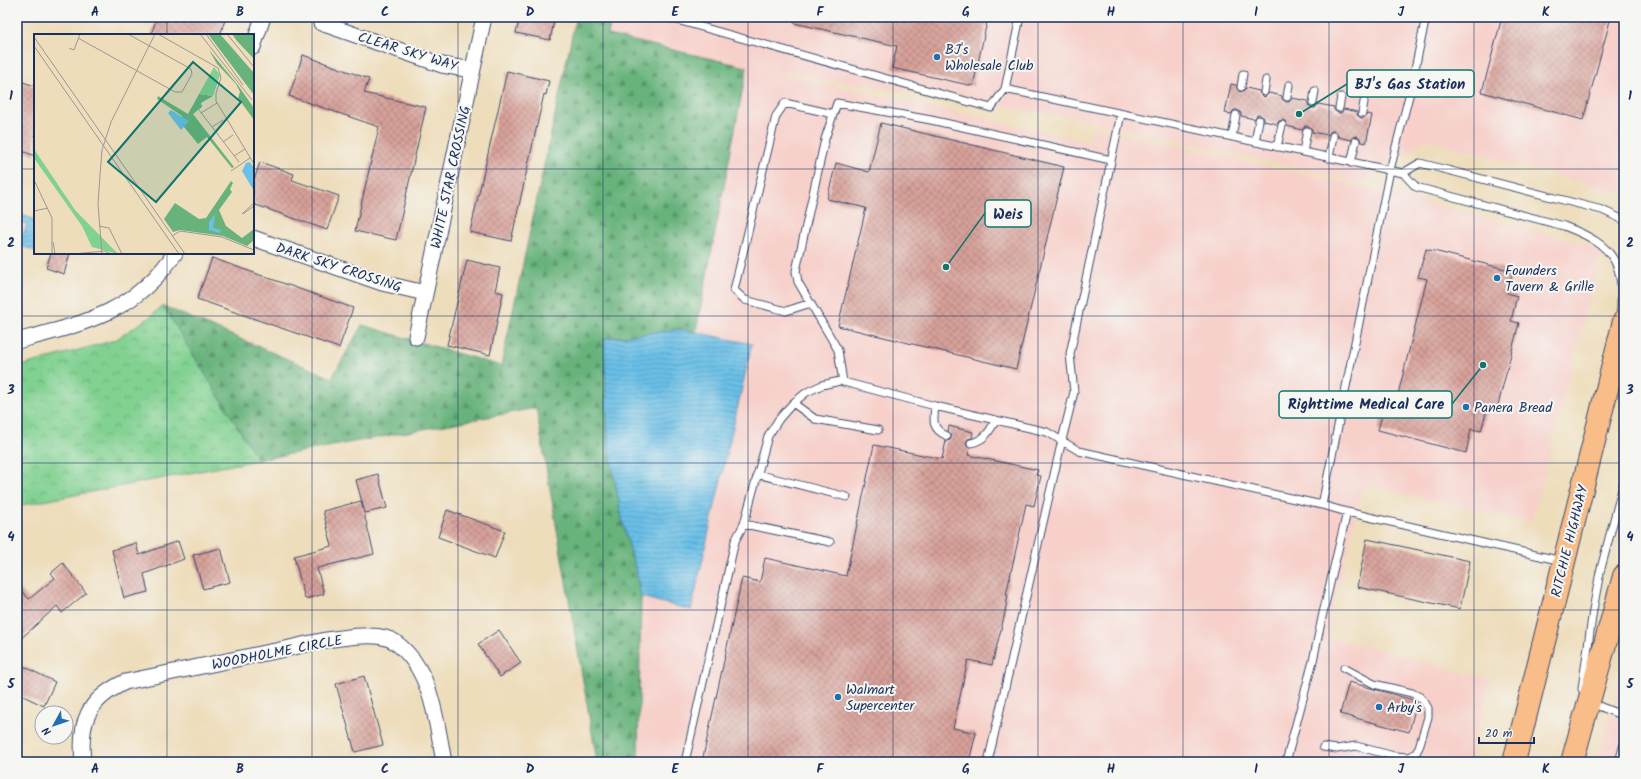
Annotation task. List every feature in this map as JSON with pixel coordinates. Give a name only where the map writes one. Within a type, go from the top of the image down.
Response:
[{"type":"main road","name":"RITCHIE HIGHWAY","points":[[1514,762],[1624,321]]},
{"type":"main road","points":[[1573,760],[1584,700],[1622,588]]},
{"type":"street","points":[[254,44],[263,17]]},
{"type":"street","name":"WHITE STAR CROSSING","points":[[416,337],[484,17]]},
{"type":"street","name":"CLEAR SKY WAY","points":[[321,23],[442,65],[472,70]]},
{"type":"street","name":"DARK SKY CROSSING","points":[[254,238],[382,283],[426,293]]},
{"type":"street","points":[[17,341],[69,328],[118,308],[139,293],[156,277],[174,254]]},
{"type":"street","name":"WOODHOLME CIRCLE","points":[[83,762],[82,739],[85,722],[91,708],[100,697],[125,682],[341,638],[380,636],[393,641],[403,649],[415,664],[426,684],[432,703],[444,762]]},
{"type":"lane","points":[[666,17],[991,108],[1005,89],[1020,17]]},
{"type":"lane","points":[[1322,505],[1390,170],[1410,92],[1426,17]]},
{"type":"lane","points":[[1241,86],[1243,74]]},
{"type":"lane","points":[[1264,92],[1266,80]]},
{"type":"lane","points":[[1287,97],[1289,85]]},
{"type":"lane","points":[[1005,89],[1403,173],[1416,187],[1564,226],[1584,234],[1601,245],[1613,256],[1619,269],[1622,283],[1622,298],[1617,348]]},
{"type":"lane","points":[[1313,102],[1315,91]]},
{"type":"lane","points":[[1339,108],[1341,97]]},
{"type":"lane","points":[[1362,113],[1364,102]]},
{"type":"lane","points":[[811,303],[786,311],[745,300],[734,290],[776,116],[785,103],[834,114]]},
{"type":"lane","points":[[842,382],[838,350],[798,282],[796,271],[825,139],[837,103],[931,120],[1111,160]]},
{"type":"lane","points":[[988,762],[1074,392],[1070,354],[1121,114]]},
{"type":"lane","points":[[1232,137],[1236,115]]},
{"type":"lane","points":[[1255,142],[1259,120]]},
{"type":"lane","points":[[1277,147],[1282,125]]},
{"type":"lane","points":[[1303,152],[1307,131]]},
{"type":"lane","points":[[1329,158],[1333,136]]},
{"type":"lane","points":[[1351,162],[1356,141]]},
{"type":"lane","points":[[1403,173],[1420,163],[1602,210],[1624,220]]},
{"type":"lane","points":[[685,762],[735,541],[744,524],[768,436],[779,419],[793,403],[807,392],[822,385],[842,382],[935,406],[1047,432],[1079,451],[1322,505],[1564,562]]},
{"type":"lane","points":[[793,403],[816,419],[878,430]]},
{"type":"lane","points":[[935,406],[933,419],[935,426],[939,433],[947,436]]},
{"type":"lane","points":[[971,443],[984,438],[996,420]]},
{"type":"lane","points":[[758,474],[847,497]]},
{"type":"lane","points":[[1624,482],[1600,572],[1593,610],[1584,700],[1624,716]]},
{"type":"lane","points":[[1286,762],[1313,661],[1347,512]]},
{"type":"lane","points":[[744,524],[830,542]]},
{"type":"lane","points":[[1323,747],[1337,749],[1356,746],[1394,756],[1410,757],[1419,747],[1428,717],[1428,708],[1420,697],[1412,693],[1374,684],[1344,668]]},
{"type":"lane","points":[[1619,762],[1624,744]]},
{"type":"shaded area","points":[[611,17],[1624,17],[1624,194],[1427,139],[1363,183],[1073,117],[756,69],[1088,141],[1091,127],[1399,195],[1602,249],[1531,522],[1364,485],[1326,636],[1491,680],[1468,762],[638,762],[641,597],[691,610],[752,344],[696,332],[747,68],[608,35]]},
{"type":"shaded area","points":[[1624,665],[1624,762],[1597,762]]},
{"type":"green space","points":[[576,17],[611,17],[608,35],[747,67],[696,332],[681,329],[604,339],[608,444],[623,523],[636,571],[641,597],[638,762],[597,762],[536,408],[258,460],[163,306],[332,378],[362,325],[501,366]]},
{"type":"green space","points":[[163,306],[258,460],[17,506],[17,367],[115,340],[147,319]]},
{"type":"water","points":[[17,213],[34,220],[34,251],[19,245],[27,224],[17,221]]},
{"type":"water","points":[[681,329],[752,344],[691,610],[641,597],[636,571],[623,523],[608,444],[604,339]]},
{"type":"building","points":[[157,17],[226,17],[220,34],[151,34]]},
{"type":"building","points":[[520,17],[555,17],[550,40],[516,33]]},
{"type":"building","name":"BJ's Wholesale Club","points":[[795,17],[988,17],[973,86],[892,68],[897,46],[794,23]]},
{"type":"building","points":[[1502,17],[1611,17],[1583,120],[1482,92]]},
{"type":"building","points":[[303,55],[369,79],[364,93],[426,107],[396,240],[355,231],[379,127],[289,96]]},
{"type":"building","points":[[507,71],[549,81],[546,95],[544,94],[511,241],[470,232]]},
{"type":"building","points":[[17,80],[34,86],[34,156],[17,149]]},
{"type":"building","points":[[1231,84],[1236,85],[1240,92],[1246,88],[1259,91],[1263,97],[1269,93],[1282,96],[1282,99],[1286,102],[1289,102],[1292,98],[1308,101],[1308,105],[1312,108],[1315,108],[1318,104],[1334,107],[1334,110],[1338,113],[1341,113],[1344,109],[1357,112],[1357,115],[1361,118],[1364,118],[1367,114],[1372,115],[1366,143],[1361,142],[1360,138],[1357,136],[1353,137],[1351,140],[1338,137],[1338,134],[1334,131],[1331,131],[1328,135],[1312,132],[1312,129],[1308,126],[1305,126],[1302,130],[1287,126],[1286,122],[1283,120],[1279,121],[1277,124],[1264,121],[1264,118],[1260,115],[1257,115],[1254,119],[1241,116],[1241,113],[1237,110],[1234,110],[1231,114],[1225,113]]},
{"type":"building","points":[[881,123],[1064,167],[1016,369],[838,326],[866,208],[827,199],[836,163],[869,172]]},
{"type":"building","points":[[260,162],[294,174],[292,180],[339,196],[327,230],[254,204],[254,180]]},
{"type":"building","points":[[1426,249],[1513,271],[1507,293],[1517,296],[1511,321],[1519,323],[1497,409],[1488,406],[1481,431],[1471,429],[1466,453],[1378,430],[1386,400],[1396,402],[1427,279],[1418,277]]},
{"type":"building","points":[[51,254],[70,254],[64,274],[46,268]]},
{"type":"building","points":[[212,258],[353,308],[339,348],[197,299]]},
{"type":"building","points":[[467,260],[500,268],[495,291],[503,293],[490,355],[447,345]]},
{"type":"building","points":[[949,426],[973,432],[972,438],[968,439],[966,442],[967,446],[970,448],[968,455],[1038,470],[1036,475],[1041,476],[1034,506],[1026,504],[1006,595],[1008,595],[1004,617],[992,665],[968,660],[953,728],[976,733],[969,762],[702,762],[742,578],[760,582],[765,558],[846,576],[874,445],[942,459],[946,441],[950,440],[952,436],[948,431]]},
{"type":"building","points":[[378,474],[387,508],[365,513],[356,480]]},
{"type":"building","points":[[361,501],[374,554],[317,568],[324,594],[305,599],[294,556],[332,546],[323,511]]},
{"type":"building","points":[[447,510],[505,531],[495,558],[438,537]]},
{"type":"building","points":[[1367,539],[1470,561],[1460,609],[1357,587]]},
{"type":"building","points":[[178,541],[184,559],[144,574],[148,592],[124,598],[112,550],[136,543],[139,555]]},
{"type":"building","points":[[221,548],[230,582],[203,589],[193,555]]},
{"type":"building","points":[[63,563],[86,593],[62,613],[57,606],[17,642],[17,586],[29,599],[55,578],[51,573]]},
{"type":"building","points":[[499,630],[521,663],[500,677],[478,644]]},
{"type":"building","points":[[17,663],[55,682],[44,705],[17,693]]},
{"type":"building","points":[[364,676],[383,745],[355,752],[336,684]]},
{"type":"building","name":"Arby's","points":[[1349,682],[1417,701],[1409,732],[1340,714]]},
{"type":"place","name":"BJ's Wholesale Club","points":[[937,57]]},
{"type":"place","name":"BJ's Gas Station","points":[[1299,114]]},
{"type":"place","name":"Weis","points":[[946,267]]},
{"type":"place","name":"Founders Tavern & Grille","points":[[1497,278]]},
{"type":"place","name":"Righttime Medical Care","points":[[1483,365]]},
{"type":"place","name":"Panera Bread","points":[[1466,407]]},
{"type":"place","name":"Walmart Supercenter","points":[[838,697]]},
{"type":"place","name":"Arby's","points":[[1379,707]]}]
